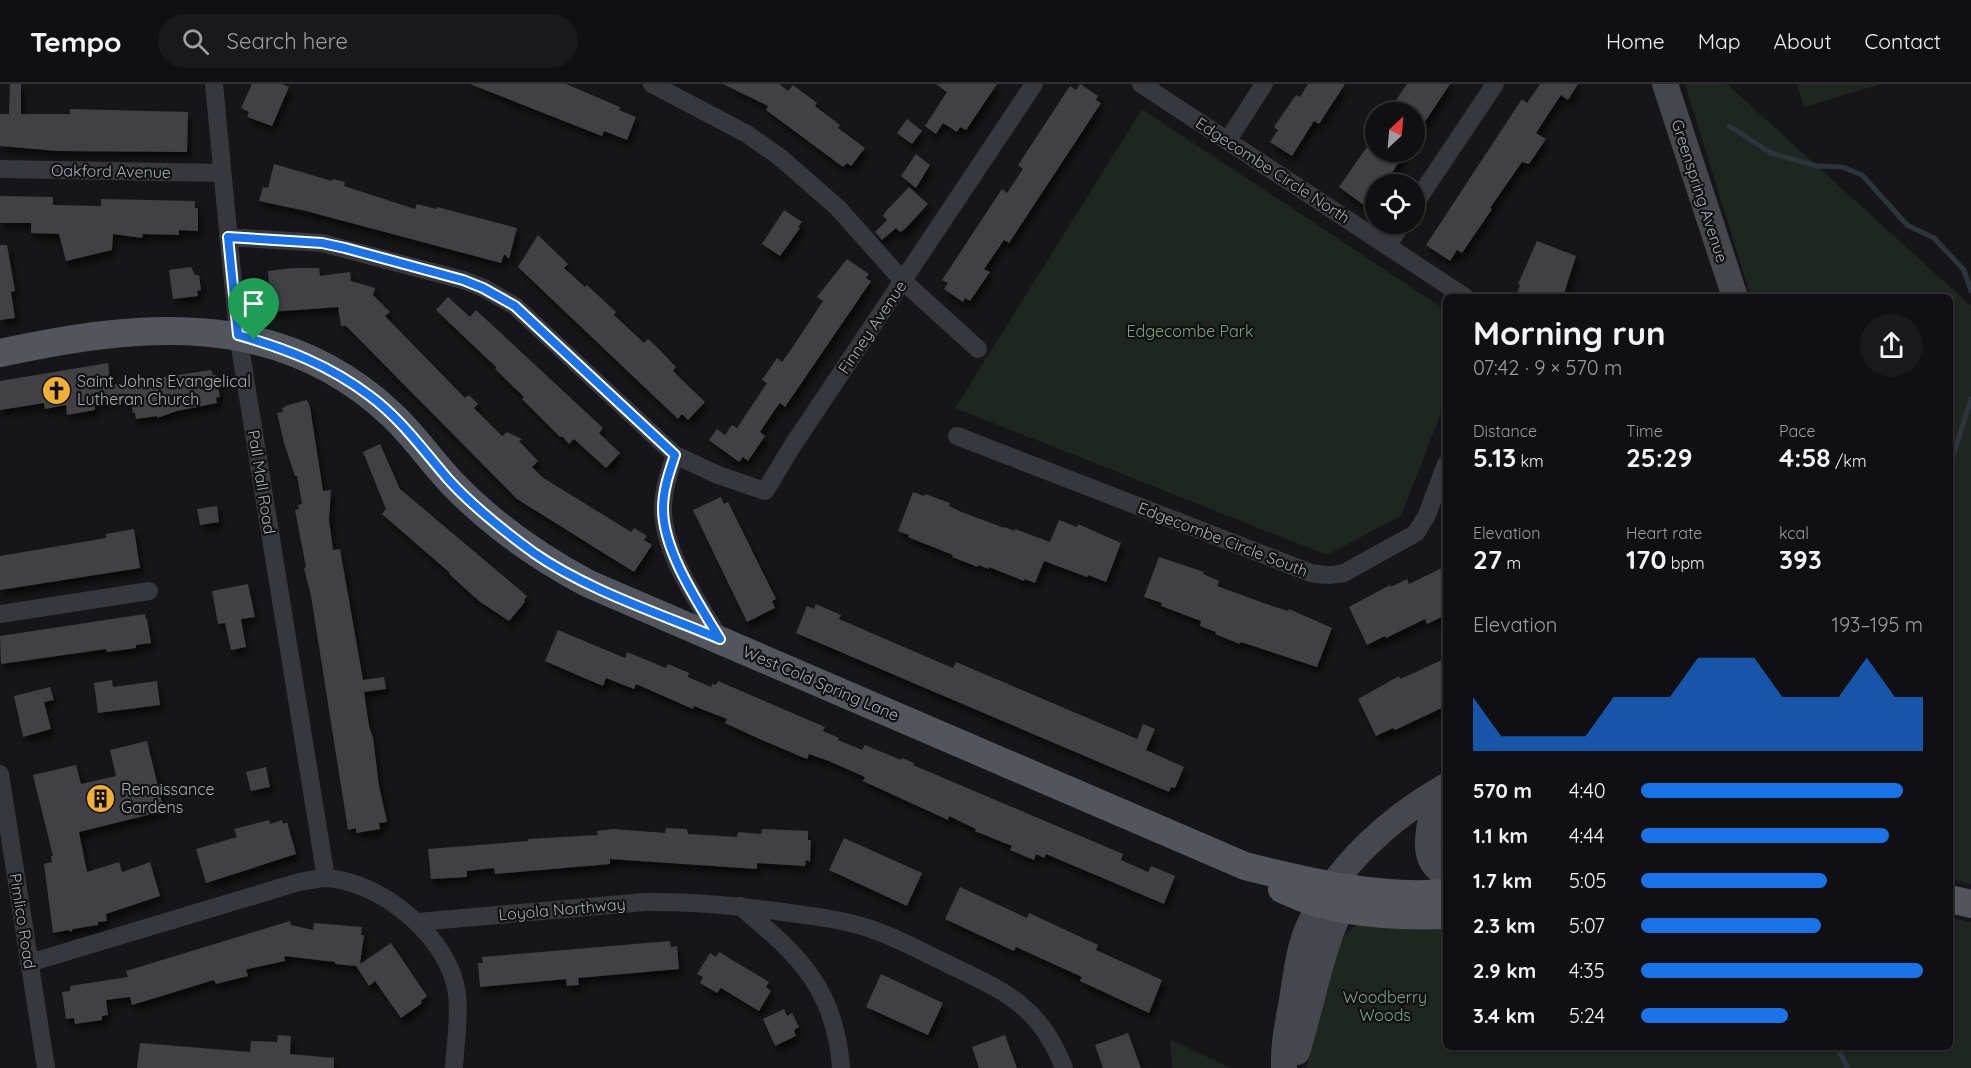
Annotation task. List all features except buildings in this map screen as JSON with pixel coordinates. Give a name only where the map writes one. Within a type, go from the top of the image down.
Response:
[{"type":"main road","name":"Greenspring Avenue","points":[[1665,84],[1733,294]]},
{"type":"main road","name":"West Cold Spring Lane","points":[[0,353],[129,332],[196,331],[238,335],[284,348],[315,361],[370,396],[392,415],[448,480],[476,507],[535,553],[589,584],[1245,866],[1336,897],[1370,914],[1443,915]]},
{"type":"main road","points":[[1289,1068],[1299,1047],[1328,938],[1336,897],[1362,850],[1420,800],[1443,788]]},
{"type":"main road","points":[[1284,1068],[1287,1028],[1299,957],[1307,930],[1336,897],[1407,830],[1440,807]]},
{"type":"main road","points":[[1440,807],[1428,833],[1428,852],[1430,859],[1443,873]]},
{"type":"main road","name":"West Cold Spring Lane","points":[[1336,897],[1443,893]]},
{"type":"main road","points":[[1953,900],[1971,904]]},
{"type":"street","name":"Pall Mall Road","points":[[214,84],[238,335],[326,878]]},
{"type":"street","points":[[652,84],[747,134],[781,158],[838,208],[903,281],[978,349]]},
{"type":"street","name":"Finney Avenue","points":[[675,455],[765,491],[793,445],[1034,84]]},
{"type":"street","name":"Edgecombe Circle North","points":[[1141,84],[1460,294]]},
{"type":"street","points":[[1228,140],[1264,84]]},
{"type":"street","points":[[1425,189],[1495,84]]},
{"type":"street","name":"Oakford Avenue","points":[[0,169],[222,173]]},
{"type":"street","points":[[1387,246],[1395,234]]},
{"type":"street","points":[[228,237],[322,243],[463,280],[498,295],[515,306],[675,455],[664,495],[663,512],[668,536],[683,576],[720,639]]},
{"type":"street","name":"Edgecombe Circle South","points":[[957,436],[1311,573],[1333,576],[1344,573],[1416,533],[1427,515],[1443,472]]},
{"type":"street","points":[[0,614],[149,591]]},
{"type":"street","name":"Pimlico Road","points":[[0,774],[3,810],[46,1068]]},
{"type":"street","points":[[29,963],[299,882],[326,878],[350,883],[375,894],[417,922],[433,939],[446,961],[457,994],[454,1068]]},
{"type":"street","name":"Loyola Northway","points":[[417,922],[678,901],[739,905],[841,920],[873,929],[978,978],[1017,1000],[1032,1014],[1048,1035],[1064,1068]]},
{"type":"street","points":[[739,905],[796,956],[823,993],[837,1032],[842,1068]]},
{"type":"green space","points":[[1685,84],[1727,84],[1971,306],[1971,884],[1953,880],[1953,294],[1750,294]]},
{"type":"green space","points":[[1797,84],[1881,84],[1804,107]]},
{"type":"green space","name":"Edgecombe Park","points":[[1142,109],[1443,308],[1443,408],[1401,516],[1327,555],[955,408]]},
{"type":"green space","points":[[1443,820],[1443,859],[1438,854]]},
{"type":"green space","name":"Woodberry Woods","points":[[1953,919],[1971,922],[1971,1068],[1306,1068],[1336,953],[1346,934],[1356,925],[1443,920],[1443,1050],[1953,1050]]},
{"type":"green space","points":[[1170,1039],[1230,1068],[1172,1068]]},
{"type":"waterway","points":[[1729,126],[1771,153],[1817,166],[1842,167],[1862,175],[1907,225],[1934,238],[1964,270],[1971,291]]},
{"type":"waterway","points":[[1953,456],[1971,399]]},
{"type":"waterway","points":[[1839,1050],[1848,1068]]},
{"type":"place","name":"Saint Johns Evangelical Lutheran Church","points":[[56,390]]},
{"type":"place","name":"Renaissance Gardens","points":[[100,798]]},
{"type":"route","points":[[228,237],[322,243],[463,280],[498,295],[515,306],[675,455],[664,495],[663,512],[668,536],[683,576],[720,639],[589,584],[535,553],[476,507],[448,480],[392,415],[370,396],[315,361],[284,348],[254,340],[238,335],[228,237]]}]
